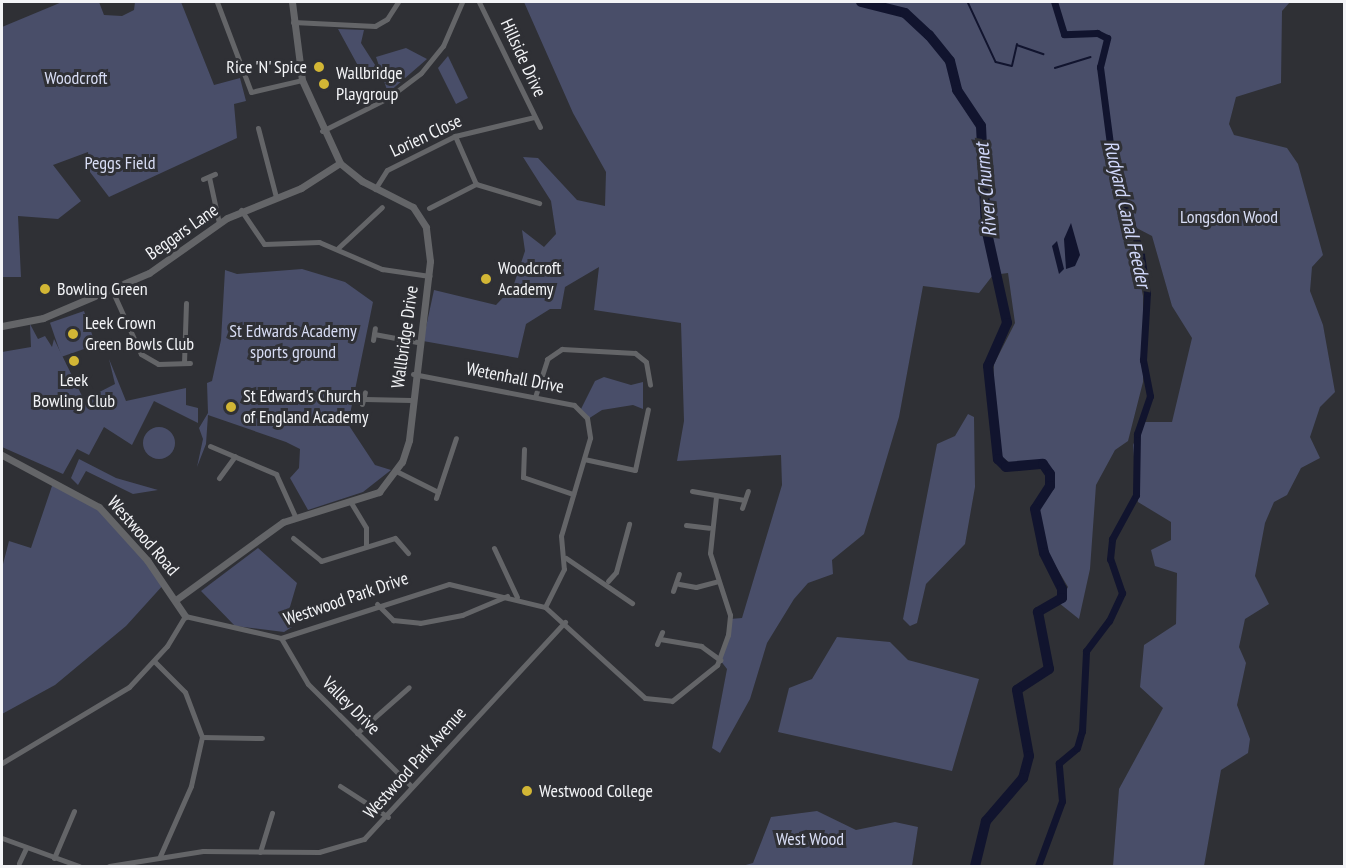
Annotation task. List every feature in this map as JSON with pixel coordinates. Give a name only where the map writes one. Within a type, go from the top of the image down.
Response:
[{"type":"street","points":[[217,2],[251,92],[302,80]]},
{"type":"street","name":"Wallbridge Drive","points":[[177,599],[295,516],[379,492],[396,471],[409,440],[413,374],[429,276],[430,248],[421,216],[375,189],[340,163],[322,131],[302,80],[292,22],[292,2]]},
{"type":"street","points":[[292,22],[375,26],[387,19],[398,2]]},
{"type":"street","points":[[322,131],[417,77],[443,46],[462,2]]},
{"type":"street","name":"Hillside Drive","points":[[479,2],[540,127]]},
{"type":"street","name":"Lorien Close","points":[[375,189],[387,171],[455,136],[534,117]]},
{"type":"street","points":[[258,128],[276,197]]},
{"type":"street","points":[[455,136],[476,184]]},
{"type":"street","name":"Beggars Lane","points":[[2,326],[44,317],[149,273],[219,223],[242,210],[276,197],[340,163]]},
{"type":"street","points":[[209,176],[219,223]]},
{"type":"street","points":[[429,208],[476,184],[538,203]]},
{"type":"street","points":[[338,248],[382,207]]},
{"type":"street","points":[[242,210],[264,244],[319,242],[338,248],[382,269],[429,276]]},
{"type":"street","points":[[111,288],[141,354],[158,364],[187,363],[186,303]]},
{"type":"street","points":[[374,334],[417,342]]},
{"type":"street","points":[[535,397],[547,359],[562,350],[629,351],[646,362],[650,385]]},
{"type":"street","name":"Wetenhall Drive","points":[[413,374],[535,397],[584,413],[591,431],[561,536],[566,558],[546,608]]},
{"type":"street","points":[[641,376],[650,376]]},
{"type":"street","points":[[364,398],[411,400]]},
{"type":"street","points":[[584,459],[635,470],[648,409]]},
{"type":"street","points":[[396,471],[437,495],[456,438]]},
{"type":"street","points":[[210,446],[280,477],[295,516]]},
{"type":"street","points":[[524,449],[523,477],[573,494]]},
{"type":"street","name":"Westwood Road","points":[[2,455],[87,497],[177,599],[185,616]]},
{"type":"street","points":[[219,478],[235,456]]},
{"type":"street","points":[[692,491],[716,497],[744,500]]},
{"type":"street","points":[[742,508],[748,491]]},
{"type":"street","points":[[662,632],[658,641],[701,646],[720,660],[730,615],[718,581],[709,528],[716,497]]},
{"type":"street","points":[[350,501],[366,528],[366,545]]},
{"type":"street","points":[[608,581],[616,572],[629,524]]},
{"type":"street","points":[[686,525],[709,528]]},
{"type":"street","points":[[293,538],[321,561],[366,545],[395,538],[408,553]]},
{"type":"street","points":[[494,548],[517,597]]},
{"type":"street","points":[[566,558],[608,581],[633,603]]},
{"type":"street","points":[[673,591],[678,584],[679,574]]},
{"type":"street","points":[[678,584],[696,587],[718,581]]},
{"type":"street","name":"Westwood Park Drive","points":[[185,616],[281,638],[377,604],[449,584],[517,597],[546,608],[565,622],[603,663],[655,703],[680,698],[720,660]]},
{"type":"street","points":[[377,604],[393,620],[420,623],[462,615],[507,596]]},
{"type":"street","points":[[2,763],[129,687],[154,662],[185,616]]},
{"type":"street","name":"Westwood Park Avenue","points":[[109,867],[160,856],[339,850],[364,839],[388,817],[412,787],[565,622]]},
{"type":"street","name":"Valley Drive","points":[[281,638],[308,684],[412,787]]},
{"type":"street","points":[[154,662],[185,692],[202,737],[191,786],[160,856]]},
{"type":"street","points":[[357,734],[409,687]]},
{"type":"street","points":[[202,737],[262,738]]},
{"type":"street","points":[[340,786],[388,817]]},
{"type":"street","points":[[54,858],[74,811]]},
{"type":"street","points":[[260,852],[272,813]]},
{"type":"street","points":[[2,838],[79,867]]},
{"type":"street","points":[[20,862],[26,848]]},
{"type":"green space","name":"Woodcroft","points":[[62,2],[99,2],[104,15],[122,16],[134,10],[135,2],[181,2],[214,85],[240,78],[246,101],[234,104],[237,138],[109,197],[90,172],[88,152],[53,165],[81,201],[58,219],[18,216],[21,277],[2,277],[2,27]]},
{"type":"green space","name":"Longsdon Wood","points":[[524,2],[1290,2],[1282,11],[1281,83],[1236,97],[1229,124],[1234,135],[1287,148],[1298,164],[1323,255],[1312,267],[1310,291],[1323,325],[1335,392],[1320,407],[1310,437],[1320,458],[1301,468],[1287,495],[1274,502],[1265,523],[1255,576],[1269,604],[1245,619],[1239,647],[1246,663],[1237,705],[1250,739],[1248,753],[1221,770],[1204,866],[1113,866],[1119,789],[1163,708],[1140,687],[1144,645],[1176,624],[1177,573],[1155,566],[1151,550],[1171,540],[1171,522],[1138,502],[1133,445],[1143,422],[1172,422],[1192,338],[1172,306],[1152,236],[1129,224],[1143,296],[1143,382],[1128,441],[1115,450],[1096,485],[1090,569],[1079,619],[1059,603],[1068,587],[1049,555],[1038,510],[1054,486],[1054,472],[1046,462],[1009,462],[1002,457],[993,382],[994,364],[1015,323],[1008,273],[993,275],[979,293],[923,286],[899,417],[864,534],[832,560],[833,574],[808,583],[794,599],[767,643],[750,699],[720,753],[712,748],[727,669],[720,660],[730,619],[742,618],[782,485],[781,455],[677,461],[684,421],[681,323],[594,310],[599,267],[565,287],[561,309],[550,309],[526,324],[518,358],[423,341],[434,290],[496,305],[513,287],[525,251],[522,230],[544,247],[556,234],[551,201],[523,157],[538,158],[577,200],[605,206],[606,172],[573,113]]},
{"type":"green space","points":[[338,29],[364,30],[361,43],[377,68],[362,73]]},
{"type":"green space","points":[[406,48],[427,59],[388,93],[376,57]]},
{"type":"green space","points":[[448,56],[468,98],[456,104],[438,68]]},
{"type":"green space","name":"St Edwards Academy sports ground","points":[[302,269],[345,282],[373,302],[348,424],[375,465],[391,470],[363,492],[308,510],[290,478],[299,468],[300,449],[286,442],[208,415],[206,444],[197,467],[203,439],[199,428],[208,413],[207,383],[212,381],[221,340],[225,270],[237,274]]},
{"type":"green space","name":"Leek Crown Green Bowls Club","points":[[84,311],[96,345],[62,357],[50,323]]},
{"type":"green space","points":[[30,324],[38,339],[45,336],[52,347],[54,339],[84,400],[115,384],[109,359],[126,401],[186,388],[186,405],[198,408],[198,423],[154,401],[132,445],[104,427],[89,455],[77,449],[63,474],[2,447],[2,352],[31,347]]},
{"type":"green space","points":[[604,377],[631,385],[643,382],[643,409],[633,405],[602,410],[588,419],[581,409],[595,381]]},
{"type":"green space","points":[[968,414],[974,417],[975,487],[965,544],[926,584],[917,623],[910,626],[903,619],[937,444],[955,436]]},
{"type":"green space","points":[[159,427],[170,432],[175,443],[170,454],[159,459],[148,454],[143,443],[148,432]]},
{"type":"green space","points":[[79,459],[116,478],[158,490],[133,494],[86,471],[78,485],[71,478]]},
{"type":"green space","points":[[53,483],[95,503],[165,583],[126,626],[55,685],[2,714],[2,568],[9,541],[31,548]]},
{"type":"green space","points":[[258,548],[297,583],[287,617],[292,627],[284,632],[235,626],[201,591]]},
{"type":"green space","points":[[837,637],[890,642],[908,660],[979,679],[952,771],[778,732],[789,688],[812,679]]},
{"type":"green space","name":"West Wood","points":[[817,811],[856,830],[895,822],[918,827],[912,866],[742,866],[753,863],[771,817]]},
{"type":"shaded area","points":[[1071,223],[1080,255],[1075,266],[1066,269],[1064,239]]},
{"type":"shaded area","points":[[1057,241],[1064,269],[1059,274],[1052,246]]},
{"type":"waterway","name":"River Churnet","points":[[861,2],[905,13],[929,35],[950,61],[957,90],[981,126],[986,228],[1007,323],[988,366],[998,459],[1006,467],[1043,464],[1050,474],[1050,486],[1035,509],[1044,553],[1062,589],[1062,598],[1038,612],[1049,669],[1017,690],[1029,756],[1023,778],[986,821],[975,866]]},
{"type":"waterway","points":[[968,2],[996,62],[1012,66],[1017,45],[1043,54]]},
{"type":"waterway","name":"Rudyard Canal Feeder","points":[[1038,866],[1062,801],[1059,763],[1077,748],[1082,731],[1086,651],[1109,621],[1122,593],[1110,559],[1112,539],[1136,495],[1137,434],[1150,396],[1143,360],[1147,293],[1141,254],[1113,167],[1100,67],[1107,38],[1097,33],[1064,34],[1054,2]]},
{"type":"waterway","points":[[1055,68],[1090,57]]},
{"type":"place","name":"Rice 'N' Spice","points":[[319,67]]},
{"type":"place","name":"Wallbridge Playgroup","points":[[324,84]]},
{"type":"place","name":"Woodcroft Academy","points":[[486,279]]},
{"type":"place","name":"Bowling Green","points":[[45,289]]},
{"type":"place","name":"Leek Crown Green Bowls Club","points":[[73,334]]},
{"type":"place","name":"Leek Bowling Club","points":[[74,361]]},
{"type":"place","name":"St Edward's Church of England Academy","points":[[231,407]]},
{"type":"place","name":"Westwood College","points":[[527,791]]},
{"type":"park label","name":"Peggs Field","points":[[120,163]]}]
